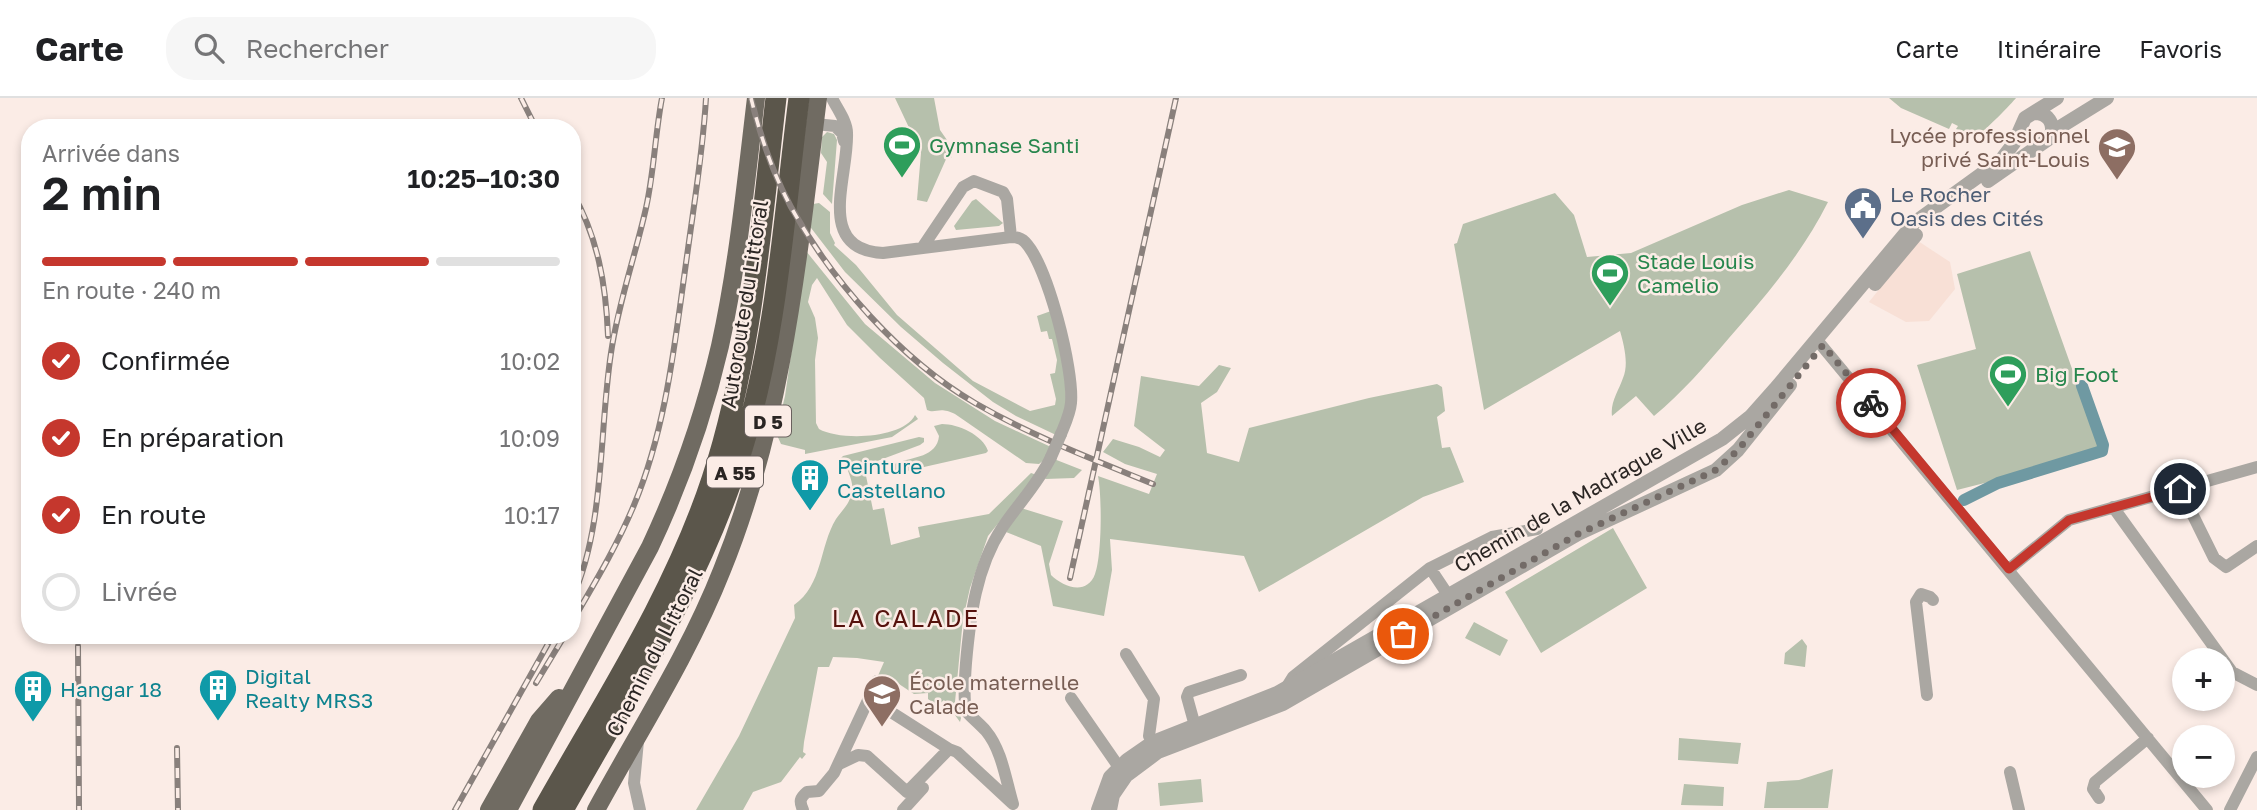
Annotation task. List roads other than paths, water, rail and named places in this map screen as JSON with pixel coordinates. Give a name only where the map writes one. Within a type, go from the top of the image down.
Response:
[{"type":"highway","name":"Autoroute du Littoral","points":[[543,810],[665,590],[711,481],[732,405],[748,325],[776,98]]},
{"type":"highway","name":"Autoroute du Littoral","points":[[563,810],[683,596],[703,554],[738,460],[756,400],[768,334],[799,98]]},
{"type":"main road","points":[[508,810],[655,537],[680,478],[702,412],[719,348],[733,276],[756,98]]},
{"type":"main road","name":"Chemin du Littoral","points":[[596,810],[695,631],[722,570],[757,469],[784,348],[818,98]]},
{"type":"main road","points":[[489,810],[539,721],[579,674]]},
{"type":"street","points":[[832,98],[846,127],[839,214],[848,239],[856,247],[871,253],[1010,237],[1023,240],[1040,270],[1061,328],[1071,396],[1069,412],[1039,480],[1011,515],[993,546],[975,592],[968,640],[965,711],[985,730],[992,741],[1016,807]]},
{"type":"street","points":[[2033,113],[2048,117],[2053,127],[2046,142],[2040,145],[2026,141],[2021,128],[2025,118],[2033,113],[2057,98]]},
{"type":"street","points":[[2052,132],[2106,98]]},
{"type":"street","points":[[815,124],[835,125],[839,129],[846,152]]},
{"type":"street","name":"Chemin de la Madrague Ville","points":[[1098,810],[1105,787],[1156,747],[1195,726],[1292,691],[1403,634],[1578,534],[1716,470],[1738,450],[1914,223],[2001,160],[2021,128]]},
{"type":"street","name":"Chemin de la Madrague Ville","points":[[1156,747],[1283,704],[1292,691],[1329,663],[1722,439],[1751,415],[1820,343],[1923,228],[2040,145]]},
{"type":"street","points":[[922,248],[963,187],[974,181],[1003,192],[1007,199],[1010,237]]},
{"type":"street","points":[[1820,343],[2207,810]]},
{"type":"street","points":[[1691,457],[1703,457],[1708,463],[1701,477],[1687,473],[1691,457]]},
{"type":"street","points":[[2009,569],[2069,520],[2257,467]]},
{"type":"street","points":[[2180,489],[2214,558],[2225,567],[2257,547]]},
{"type":"street","points":[[2113,507],[2232,672],[2257,685]]},
{"type":"street","points":[[1292,691],[1293,677],[1430,568],[1492,537],[1537,529]]},
{"type":"street","points":[[1416,626],[1424,615],[1443,604],[1448,595],[1430,568]]},
{"type":"street","points":[[1927,695],[1916,602],[1921,594],[1933,600]]},
{"type":"street","points":[[1355,628],[1362,645],[1370,647],[1393,634],[1403,634]]},
{"type":"street","points":[[1126,654],[1154,699],[1149,736],[1156,747]]},
{"type":"street","points":[[1195,726],[1187,697],[1189,692],[1241,676]]},
{"type":"street","points":[[803,810],[801,797],[807,792],[819,791],[838,764],[877,681]]},
{"type":"street","points":[[869,698],[953,751],[1016,807]]},
{"type":"street","points":[[1071,698],[1122,771]]},
{"type":"street","points":[[640,810],[634,771],[637,744],[645,723]]},
{"type":"street","points":[[2099,799],[2092,789],[2095,782],[2148,738]]},
{"type":"street","points":[[838,764],[858,755],[867,756],[907,792],[953,751]]},
{"type":"street","points":[[903,810],[953,751]]},
{"type":"street","points":[[2230,810],[2257,757]]},
{"type":"street","name":"Chemin de la Madrague Ville","points":[[1110,810],[1122,771]]},
{"type":"street","points":[[2010,772],[2019,810]]},
{"type":"waterway","points":[[1964,500],[1998,483],[2102,451],[2103,445],[2082,386]]},
{"type":"railway","points":[[521,98],[532,119]]},
{"type":"railway","points":[[581,576],[596,510],[611,353],[646,208],[662,98]]},
{"type":"railway","points":[[581,606],[634,505],[655,445],[674,351],[706,98]]},
{"type":"railway","points":[[751,98],[768,154],[791,207],[827,263],[895,342],[921,365],[975,403],[1062,447],[1153,484]]},
{"type":"railway","points":[[1070,578],[1176,98]]},
{"type":"railway","points":[[581,209],[599,262],[608,336]]},
{"type":"railway","points":[[455,810],[548,644]]},
{"type":"railway","points":[[536,683],[560,644]]},
{"type":"railway","points":[[78,646],[79,810]]},
{"type":"railway","points":[[177,748],[178,810]]},
{"type":"place","name":"Gymnase Santi","points":[[902,179]]},
{"type":"place","name":"Lycée professionnel privé Saint-Louis","points":[[2117,181]]},
{"type":"place","name":"Le Rocher Oasis des Cités","points":[[1863,240]]},
{"type":"place","name":"Stade Louis Camelio","points":[[1610,307]]},
{"type":"place","name":"Big Foot","points":[[2008,408]]},
{"type":"place","name":"Peinture Castellano","points":[[810,512]]},
{"type":"place","name":"Digital Realty MRS3","points":[[218,722]]},
{"type":"place","name":"Hangar 18","points":[[33,723]]},
{"type":"place","name":"École maternelle Calade","points":[[882,728]]},
{"type":"district","name":"LA CALADE","points":[[906,617]]}]
